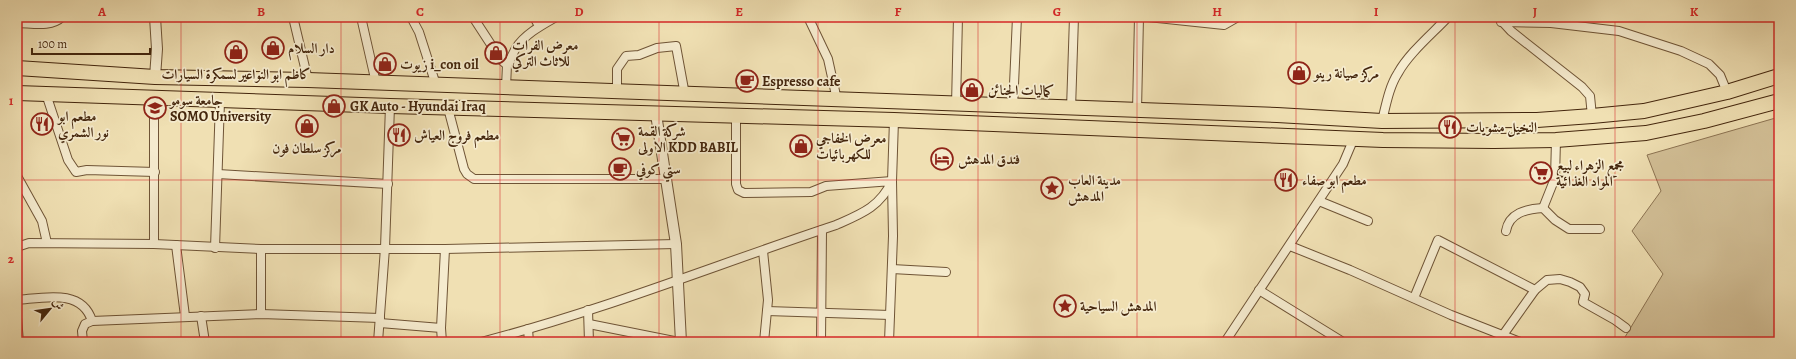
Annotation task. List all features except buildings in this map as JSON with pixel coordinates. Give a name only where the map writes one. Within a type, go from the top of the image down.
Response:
[{"type":"highway","points":[[17,68],[155,77],[308,80],[506,87],[1382,121],[1536,120],[1644,111],[1727,92],[1779,76]]},
{"type":"highway","points":[[481,109],[486,106],[489,101],[489,95],[482,87]]},
{"type":"highway","points":[[528,110],[520,103],[520,98],[525,90],[530,89]]},
{"type":"highway","points":[[17,93],[220,101],[894,120],[1354,138],[1494,141],[1556,140],[1646,133],[1711,120],[1779,101]]},
{"type":"highway","points":[[1644,111],[1637,117],[1636,125],[1642,132],[1646,133]]},
{"type":"highway","points":[[1592,116],[1598,122],[1599,126],[1599,130],[1594,138]]},
{"type":"street","points":[[17,23],[47,24],[55,22],[62,17]]},
{"type":"street","points":[[155,17],[157,49],[155,77]]},
{"type":"street","points":[[293,17],[308,80]]},
{"type":"street","points":[[361,17],[376,83]]},
{"type":"street","points":[[411,17],[419,32],[436,85]]},
{"type":"street","points":[[473,17],[501,60],[507,65]]},
{"type":"street","points":[[534,17],[539,26]]},
{"type":"street","points":[[506,87],[507,65],[516,48],[539,26],[556,17]]},
{"type":"street","points":[[808,17],[828,59],[837,100]]},
{"type":"street","points":[[956,104],[958,17]]},
{"type":"street","points":[[1013,107],[1017,17]]},
{"type":"street","points":[[1071,109],[1074,17]]},
{"type":"street","points":[[1137,111],[1139,17]]},
{"type":"street","points":[[1148,17],[1224,25],[1238,17]]},
{"type":"street","points":[[1382,121],[1397,74],[1404,63],[1448,17]]},
{"type":"street","points":[[1500,20],[1551,23],[1619,31],[1681,51],[1709,64],[1720,75],[1727,92]]},
{"type":"street","points":[[1500,20],[1582,87],[1590,96],[1592,116]]},
{"type":"street","points":[[617,92],[617,69],[626,56],[639,55],[657,48],[676,46],[685,95]]},
{"type":"street","points":[[46,94],[68,160],[76,172],[87,170],[154,172]]},
{"type":"street","points":[[154,98],[154,244]]},
{"type":"street","points":[[215,248],[220,101]]},
{"type":"street","points":[[378,342],[385,248],[390,106]]},
{"type":"street","points":[[448,108],[464,169],[474,180],[666,179]]},
{"type":"street","points":[[589,324],[680,342],[676,244],[656,114]]},
{"type":"street","points":[[736,116],[736,184],[738,190],[744,193],[811,192],[826,186],[892,181]]},
{"type":"street","points":[[889,342],[892,269],[894,120]]},
{"type":"street","points":[[1228,341],[1259,290],[1290,246],[1343,164],[1354,138]]},
{"type":"street","points":[[1543,208],[1556,178],[1556,140]]},
{"type":"street","points":[[218,174],[388,184]]},
{"type":"street","points":[[17,176],[42,221],[47,244]]},
{"type":"street","points":[[481,342],[588,310],[763,251],[851,219],[874,205],[886,195],[892,181]]},
{"type":"street","points":[[1319,201],[1368,221]]},
{"type":"street","points":[[1506,231],[1510,218],[1534,208],[1543,208],[1555,220],[1569,229],[1600,229]]},
{"type":"street","points":[[821,342],[822,230]]},
{"type":"street","points":[[1414,298],[1438,240],[1535,290]]},
{"type":"street","points":[[17,247],[29,243],[154,244],[261,249],[445,249],[676,244]]},
{"type":"street","points":[[176,245],[185,316]]},
{"type":"street","points":[[1290,246],[1414,298],[1450,315],[1503,334],[1520,342]]},
{"type":"street","points":[[261,249],[261,314]]},
{"type":"street","points":[[442,342],[441,328],[445,249]]},
{"type":"street","points":[[763,251],[768,300],[764,342]]},
{"type":"street","points":[[892,269],[946,272]]},
{"type":"street","points":[[1503,334],[1535,290],[1547,280],[1560,279],[1580,287],[1584,294],[1583,302],[1616,320],[1626,328]]},
{"type":"street","points":[[1259,290],[1343,342]]},
{"type":"street","points":[[17,300],[64,297],[79,301],[90,313],[92,320]]},
{"type":"street","points":[[588,310],[589,342]]},
{"type":"street","points":[[767,311],[890,315]]},
{"type":"street","points":[[84,342],[82,331],[85,324],[92,320],[185,316],[261,314],[380,321],[441,328]]},
{"type":"street","points":[[201,316],[204,342]]},
{"type":"street","points":[[17,318],[19,342]]},
{"type":"street","points":[[528,329],[529,342]]},
{"type":"shaded area","points":[[1779,117],[1779,342],[1622,342],[1663,274],[1632,231],[1661,191],[1647,155]]},
{"type":"place","name":"دار السلام","points":[[273,48]]},
{"type":"place","name":"كاظم ابو النواعير لسمكرة السيارات","points":[[236,52]]},
{"type":"place","name":"معرض الفرات للاثاث التركي","points":[[496,53]]},
{"type":"place","name":"زيوت i_con oil","points":[[385,64]]},
{"type":"place","name":"مركز صيانة رينو","points":[[1299,73]]},
{"type":"place","name":"Espresso cafe","points":[[747,81]]},
{"type":"place","name":"كماليات الجنائن","points":[[972,90]]},
{"type":"place","name":"GK Auto - Hyundai Iraq","points":[[334,106]]},
{"type":"place","name":"جامعة سومو SOMO University","points":[[155,108]]},
{"type":"place","name":"مطعم ابو نور الشمري","points":[[42,124]]},
{"type":"place","name":"مركز سلطان فون","points":[[307,126]]},
{"type":"place","name":"النخيل مشويات","points":[[1450,127]]},
{"type":"place","name":"مطعم فروج العياش","points":[[399,135]]},
{"type":"place","name":"شركة القمة الاولى KDD BABIL","points":[[623,139]]},
{"type":"place","name":"معرض الخفاجي للكهربائيات","points":[[801,146]]},
{"type":"place","name":"فندق المدهش","points":[[942,159]]},
{"type":"place","name":"ستي كوفي","points":[[620,169]]},
{"type":"place","name":"مجمع الزهراء لبيع المواد الغذائية","points":[[1541,173]]},
{"type":"place","name":"مطعم ابو صفاء","points":[[1286,180]]},
{"type":"place","name":"مدينة العاب المدهش","points":[[1052,188]]},
{"type":"place","name":"المدهش السياحية","points":[[1065,306]]}]
